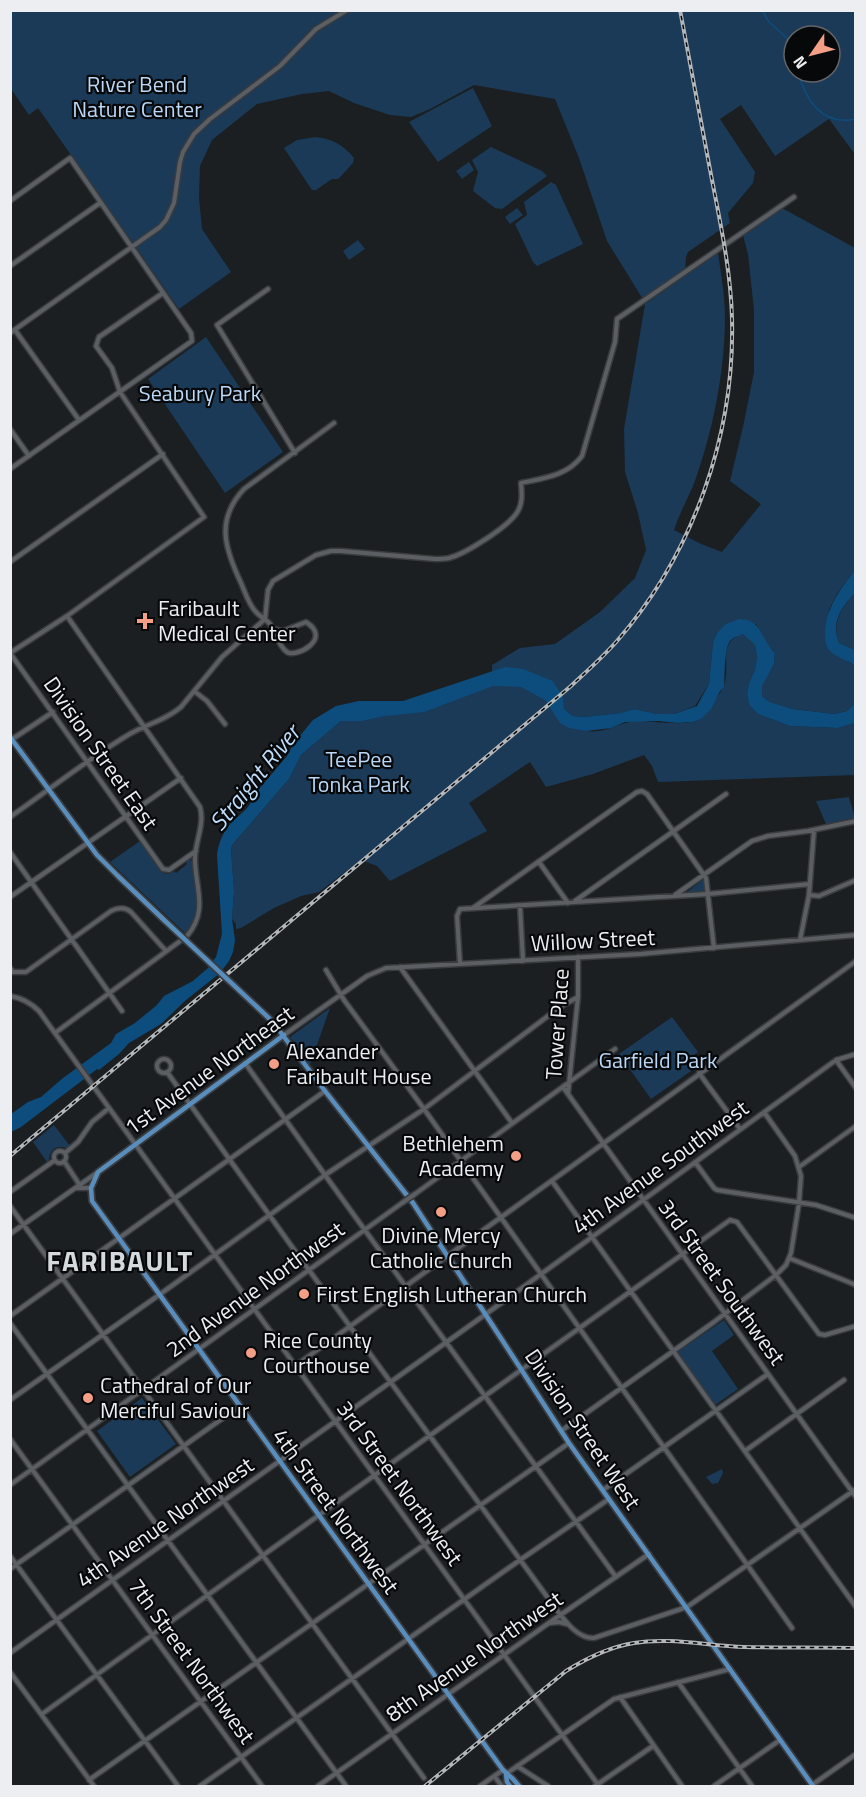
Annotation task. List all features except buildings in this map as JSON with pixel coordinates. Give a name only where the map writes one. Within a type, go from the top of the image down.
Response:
[{"type":"main road","points":[[11,738],[88,843],[113,872],[273,1021],[325,1091]]},
{"type":"main road","name":"1st Avenue Northeast","points":[[91,1188],[98,1172],[284,1035]]},
{"type":"main road","name":"Division Street West","points":[[325,1091],[413,1203],[569,1443],[812,1786]]},
{"type":"main road","name":"4th Street Northwest","points":[[91,1188],[95,1206],[504,1772]]},
{"type":"main road","points":[[504,1772],[510,1786]]},
{"type":"main road","points":[[504,1772],[519,1786]]},
{"type":"street","points":[[10,333],[160,227],[170,212],[176,194],[183,152],[194,134],[210,119],[280,66],[316,29],[347,10]]},
{"type":"street","points":[[10,201],[70,158],[193,338],[192,341],[10,469]]},
{"type":"street","points":[[10,817],[128,735],[173,714],[222,657],[265,619],[268,590],[273,581],[323,552],[341,551],[435,559],[450,558],[478,543],[516,514],[522,495],[521,483],[561,473],[578,462],[582,456],[615,342],[617,319],[794,197]]},
{"type":"street","points":[[10,266],[100,203]]},
{"type":"street","points":[[268,289],[217,326],[295,453]]},
{"type":"street","points":[[11,653],[67,616],[204,517],[164,454],[120,392],[112,368],[96,342],[99,337],[163,293]]},
{"type":"street","points":[[15,330],[79,420]]},
{"type":"street","points":[[273,629],[283,631],[306,622],[316,632],[316,638],[311,646],[293,653],[284,650],[273,629],[255,612],[230,557],[225,539],[226,523],[234,501],[244,489],[334,423]]},
{"type":"street","points":[[10,429],[29,456]]},
{"type":"street","points":[[10,562],[164,454]]},
{"type":"street","points":[[55,1033],[188,936],[196,924],[200,902],[195,858],[202,814],[197,800],[67,616]]},
{"type":"street","name":"Division Street East","points":[[11,653],[163,868],[169,870],[196,851]]},
{"type":"street","points":[[194,691],[207,700],[225,724]]},
{"type":"street","points":[[11,738],[53,712]]},
{"type":"street","points":[[10,897],[181,778]]},
{"type":"street","points":[[472,909],[637,792],[642,791],[704,874],[707,881],[714,948]]},
{"type":"street","points":[[570,903],[726,794]]},
{"type":"street","points":[[674,897],[752,841],[768,836],[814,830],[855,821]]},
{"type":"street","points":[[800,940],[809,895],[814,830]]},
{"type":"street","points":[[11,855],[122,1011]]},
{"type":"street","points":[[539,862],[570,903]]},
{"type":"street","points":[[809,895],[819,896],[855,879]]},
{"type":"street","points":[[460,964],[457,916],[459,911],[674,897],[810,884]]},
{"type":"street","points":[[520,906],[523,961]]},
{"type":"street","points":[[12,970],[26,972],[111,911],[123,908],[131,912],[166,951]]},
{"type":"street","name":"Willow Street","points":[[340,995],[373,972],[400,967],[640,954],[855,935]]},
{"type":"street","name":"Tower Place","points":[[568,1094],[578,997],[578,957]]},
{"type":"street","points":[[295,1366],[855,961]]},
{"type":"street","points":[[400,967],[512,1123]]},
{"type":"street","points":[[326,970],[340,995],[424,1109],[792,1628]]},
{"type":"street","name":"1st Avenue Northeast","points":[[284,1035],[340,995]]},
{"type":"street","name":"3rd Street Northwest","points":[[10,996],[33,1004],[55,1033],[597,1786]]},
{"type":"street","points":[[10,1400],[325,1175],[424,1109],[560,1007],[578,997]]},
{"type":"street","name":"2nd Avenue Northwest","points":[[10,1485],[615,1049]]},
{"type":"street","name":"4th Avenue Southwest","points":[[486,1314],[836,1060],[855,1054]]},
{"type":"street","points":[[836,1060],[855,1088]]},
{"type":"street","points":[[245,1063],[616,1577]]},
{"type":"street","points":[[167,1072],[560,1616],[572,1628]]},
{"type":"street","points":[[699,1073],[740,1129]]},
{"type":"street","name":"3rd Street Southwest","points":[[563,1087],[724,1314],[854,1490],[855,1497]]},
{"type":"street","points":[[10,1316],[325,1091]]},
{"type":"street","points":[[65,1153],[78,1142],[92,1122],[109,1108]]},
{"type":"street","points":[[561,1431],[782,1270],[789,1258],[799,1203],[801,1185],[799,1167],[788,1145],[764,1112]]},
{"type":"street","points":[[799,1167],[855,1126]]},
{"type":"street","points":[[55,1160],[56,1152],[60,1150],[65,1153]]},
{"type":"street","points":[[65,1153],[64,1161],[79,1184]]},
{"type":"street","points":[[55,1160],[58,1163],[64,1161]]},
{"type":"street","points":[[10,1192],[55,1160]]},
{"type":"street","points":[[695,1162],[717,1190],[831,1209],[855,1218]]},
{"type":"street","name":"1st Avenue Northeast","points":[[10,1234],[98,1172]]},
{"type":"street","points":[[552,1181],[855,1607]]},
{"type":"street","points":[[73,1189],[91,1188]]},
{"type":"street","points":[[10,1206],[424,1778]]},
{"type":"street","points":[[42,1714],[730,1220],[737,1222],[821,1335],[855,1326]]},
{"type":"street","points":[[789,1258],[855,1285]]},
{"type":"street","name":"4th Avenue Northwest","points":[[10,1653],[486,1314]]},
{"type":"street","points":[[10,1323],[346,1786]]},
{"type":"street","points":[[603,1490],[768,1374]]},
{"type":"street","points":[[745,1451],[844,1380]]},
{"type":"street","points":[[10,1569],[240,1406]]},
{"type":"street","name":"7th Street Northwest","points":[[10,1439],[262,1786]]},
{"type":"street","points":[[89,1780],[569,1443]]},
{"type":"street","points":[[548,1624],[561,1622],[586,1638],[594,1638],[687,1607],[854,1490]]},
{"type":"street","points":[[200,1786],[609,1499]]},
{"type":"street","name":"8th Avenue Northwest","points":[[318,1786],[649,1554]]},
{"type":"street","points":[[10,1556],[178,1786]]},
{"type":"street","points":[[480,1786],[494,1776],[517,1766],[608,1702],[730,1669]]},
{"type":"street","points":[[10,1672],[94,1786]]},
{"type":"street","points":[[678,1682],[752,1786]]},
{"type":"street","points":[[620,1697],[682,1786]]},
{"type":"street","points":[[714,1786],[780,1740]]},
{"type":"street","points":[[597,1786],[653,1746]]},
{"type":"street","points":[[812,1786],[855,1754]]},
{"type":"street","points":[[517,1766],[548,1786]]},
{"type":"street","points":[[494,1776],[502,1786]]},
{"type":"green space","name":"River Bend Nature Center","points":[[10,11],[855,11],[855,152],[829,119],[775,156],[741,105],[720,119],[755,172],[753,183],[728,213],[730,223],[688,252],[685,271],[644,301],[607,241],[579,158],[555,99],[474,85],[411,117],[390,115],[354,103],[329,91],[302,94],[257,104],[212,140],[200,166],[199,198],[202,229],[231,272],[179,309],[38,108],[29,115],[11,89]]},
{"type":"green space","points":[[473,88],[492,126],[438,162],[409,122]]},
{"type":"green space","points":[[315,137],[337,143],[354,158],[353,163],[338,179],[332,179],[316,190],[312,190],[284,148],[297,140]]},
{"type":"green space","points":[[491,147],[542,171],[547,176],[502,209],[495,208],[473,191],[478,172],[472,160]]},
{"type":"green space","points":[[469,162],[474,170],[462,179],[456,171]]},
{"type":"green space","points":[[551,182],[556,185],[583,244],[537,266],[515,224],[527,215],[524,202]]},
{"type":"green space","points":[[517,208],[523,215],[510,224],[505,217]]},
{"type":"green space","name":"TeePee Tonka Park","points":[[782,208],[855,248],[855,570],[837,594],[829,610],[842,658],[855,666],[855,703],[847,711],[835,714],[792,709],[769,703],[762,696],[762,685],[774,664],[775,653],[766,643],[756,624],[717,633],[713,642],[709,684],[695,706],[674,714],[657,714],[635,709],[584,717],[573,716],[564,709],[562,698],[551,709],[587,731],[600,731],[636,721],[687,723],[695,721],[700,719],[723,688],[726,678],[727,648],[735,637],[743,634],[755,644],[757,656],[747,694],[749,705],[758,714],[790,726],[838,728],[855,723],[855,775],[658,782],[652,766],[644,755],[593,774],[546,787],[530,762],[469,803],[487,831],[390,881],[377,866],[361,860],[319,892],[301,896],[274,908],[236,929],[236,924],[232,919],[234,891],[232,845],[289,779],[301,755],[341,721],[363,721],[386,716],[492,686],[492,665],[520,648],[555,644],[600,612],[635,578],[646,550],[638,513],[625,472],[624,429],[645,304],[718,253],[725,317],[721,376],[703,456],[695,482],[674,530],[722,552],[761,504],[730,481],[754,372],[754,310],[748,254],[743,235]]},
{"type":"green space","points":[[358,240],[365,249],[349,260],[343,251]]},
{"type":"green space","name":"Seabury Park","points":[[206,337],[283,452],[225,493],[148,379]]},
{"type":"green space","points":[[855,593],[855,650],[839,643],[837,621]]},
{"type":"green space","points":[[849,797],[855,818],[826,824],[816,801]]},
{"type":"green space","points":[[140,841],[163,873],[169,874],[174,871],[176,873],[187,864],[189,859],[192,861],[198,911],[194,923],[186,934],[110,862]]},
{"type":"green space","points":[[702,880],[705,881],[706,892],[686,893]]},
{"type":"green space","points":[[330,1008],[310,1065],[290,1037]]},
{"type":"green space","name":"Garfield Park","points":[[672,1017],[698,1052],[685,1062],[691,1071],[651,1099],[619,1054]]},
{"type":"green space","points":[[54,1125],[70,1146],[54,1149],[47,1162],[33,1142]]},
{"type":"green space","points":[[724,1320],[734,1335],[712,1351],[738,1389],[715,1405],[677,1352]]},
{"type":"green space","points":[[142,1398],[176,1444],[130,1477],[97,1431]]},
{"type":"green space","points":[[722,1469],[723,1473],[718,1483],[712,1484],[706,1477]]},
{"type":"shaded area","points":[[855,570],[855,593],[839,615],[836,628],[839,643],[855,650],[855,666],[830,651],[825,634],[831,607]]},
{"type":"shaded area","points":[[739,619],[747,620],[757,626],[775,653],[774,664],[762,686],[762,696],[769,702],[792,709],[835,714],[847,711],[855,703],[855,723],[838,728],[790,726],[758,714],[749,705],[747,694],[755,670],[757,656],[755,645],[743,634],[733,638],[728,645],[724,687],[711,709],[701,719],[693,722],[625,722],[611,728],[586,731],[569,728],[560,723],[545,700],[521,687],[493,686],[424,712],[363,721],[341,721],[301,755],[289,779],[232,845],[234,891],[232,919],[235,940],[229,961],[220,973],[186,1000],[161,1024],[129,1043],[99,1070],[97,1069],[21,1127],[11,1132],[11,1114],[28,1102],[41,1097],[111,1043],[116,1034],[135,1023],[157,1005],[164,996],[193,981],[208,968],[216,957],[222,934],[217,855],[222,837],[230,824],[248,807],[253,796],[287,756],[294,743],[313,720],[336,706],[359,701],[403,701],[505,667],[523,669],[553,681],[563,697],[564,709],[573,716],[620,713],[635,709],[657,714],[674,714],[697,706],[709,684],[713,642],[717,633],[726,624]]},
{"type":"waterway","points":[[762,10],[769,22],[782,34]]},
{"type":"waterway","points":[[802,84],[817,109],[825,115],[834,119],[856,119]]},
{"type":"railway","points":[[10,1156],[571,686],[617,641],[644,607],[667,570],[688,531],[717,449],[726,406],[731,363],[732,319],[728,267],[680,10]]},
{"type":"railway","points":[[425,1786],[566,1671],[590,1657],[616,1647],[661,1641],[744,1647],[856,1648]]},
{"type":"place","name":"Faribault Medical Center","points":[[145,621]]},
{"type":"place","name":"Alexander Faribault House","points":[[274,1064]]},
{"type":"place","name":"Bethlehem Academy","points":[[516,1156]]},
{"type":"place","name":"Divine Mercy Catholic Church","points":[[441,1212]]},
{"type":"place","name":"First English Lutheran Church","points":[[304,1294]]},
{"type":"place","name":"Rice County Courthouse","points":[[251,1353]]},
{"type":"place","name":"Cathedral of Our Merciful Saviour","points":[[88,1398]]},
{"type":"district","name":"FARIBAULT","points":[[120,1261]]},
{"type":"water label","name":"Straight River","points":[[255,778]]}]
